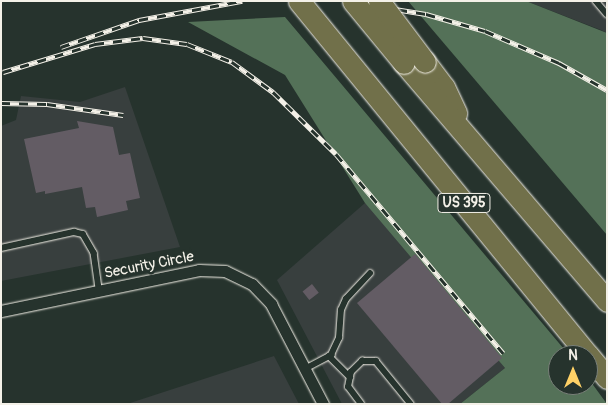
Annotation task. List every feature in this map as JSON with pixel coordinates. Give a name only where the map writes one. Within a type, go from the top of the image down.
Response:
[{"type":"highway","name":"US 395","points":[[299,1],[341,50],[580,345]]},
{"type":"highway","name":"US 395","points":[[353,1],[415,62],[469,140],[607,301]]},
{"type":"highway","points":[[379,1],[415,62]]},
{"type":"highway","name":"US 395","points":[[598,367],[607,378]]},
{"type":"street","name":"Security Circle","points":[[1,311],[199,270],[238,276],[262,292],[271,304],[323,404]]},
{"type":"lane","points":[[596,1],[607,14]]},
{"type":"lane","points":[[1,248],[74,232],[83,234],[94,253],[100,290]]},
{"type":"lane","points":[[304,369],[329,356],[340,338],[341,310],[346,299],[370,273]]},
{"type":"lane","points":[[329,356],[350,376]]},
{"type":"lane","points":[[361,404],[348,387],[350,376],[362,361],[376,361],[411,404]]},
{"type":"shaded area","points":[[526,1],[607,1],[607,33],[601,30]]},
{"type":"shaded area","points":[[125,87],[180,247],[1,281],[1,126],[16,120],[21,96],[80,102]]},
{"type":"shaded area","points":[[365,203],[417,255],[505,368],[460,404],[342,404],[277,280]]},
{"type":"shaded area","points":[[274,356],[299,404],[127,404]]},
{"type":"green space","points":[[408,1],[526,1],[607,33],[607,235]]},
{"type":"green space","points":[[285,17],[561,345],[548,345],[548,395],[598,395],[598,392],[607,404],[460,404],[505,368],[365,203],[285,75],[188,22]]},
{"type":"building","points":[[77,121],[113,127],[119,155],[130,153],[140,198],[126,201],[128,210],[97,217],[95,207],[86,208],[82,187],[45,194],[45,191],[36,193],[24,139],[79,128]]},
{"type":"building","points":[[415,254],[502,358],[448,404],[442,404],[357,303]]},
{"type":"building","points":[[312,284],[319,293],[309,300],[303,291]]},
{"type":"railway","points":[[61,47],[139,20],[242,1]]},
{"type":"railway","points":[[345,1],[426,14],[485,31],[559,63],[607,90]]},
{"type":"railway","points":[[3,72],[95,44],[143,38],[187,44],[232,62],[273,92],[336,154],[503,353]]},
{"type":"railway","points":[[1,103],[47,104],[123,115]]}]
